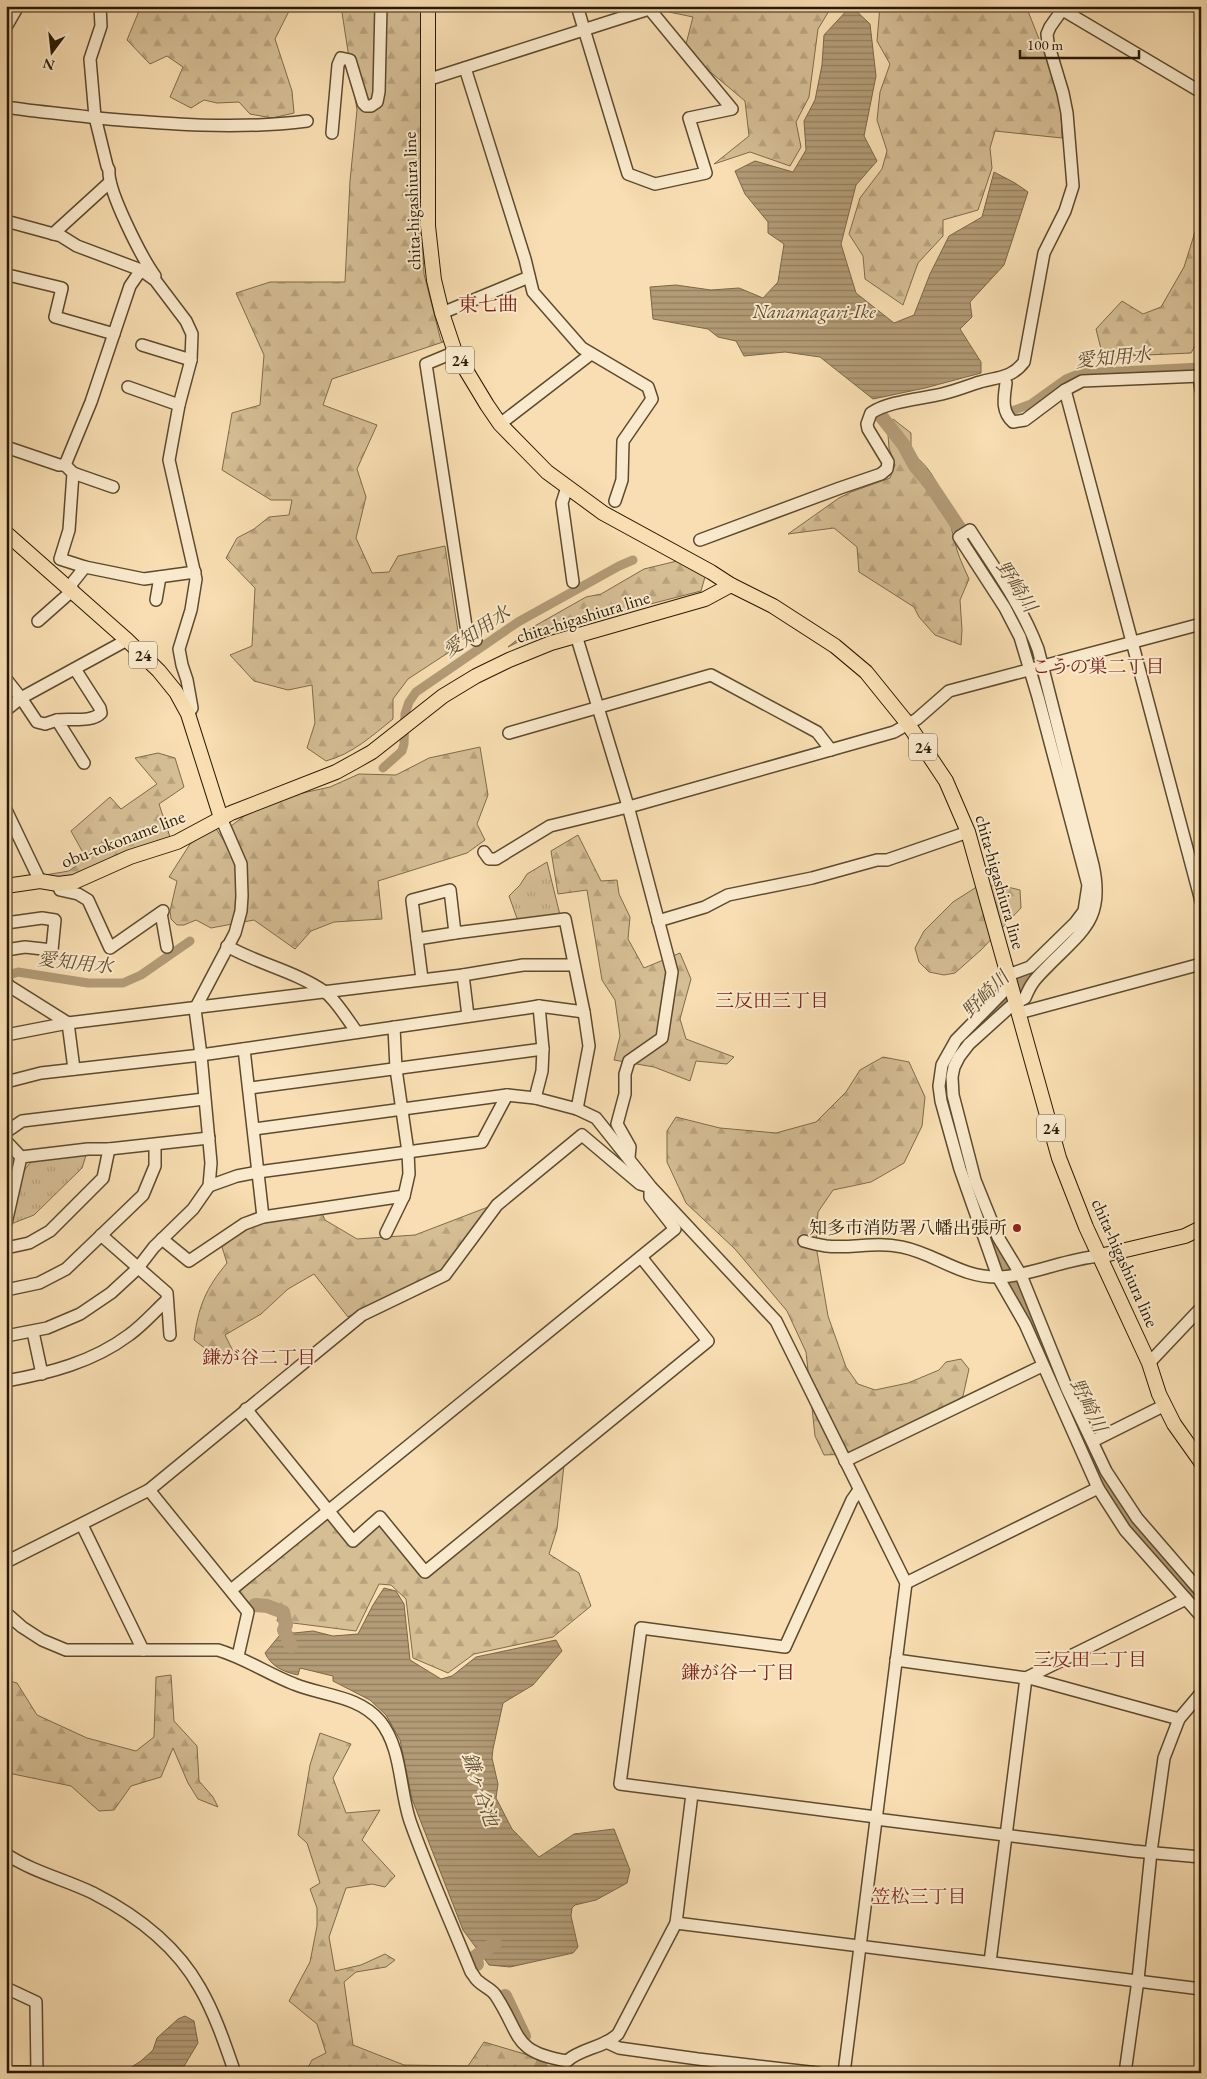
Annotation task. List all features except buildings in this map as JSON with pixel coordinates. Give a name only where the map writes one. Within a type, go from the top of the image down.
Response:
[{"type":"main road","name":"chita-higashiura line","points":[[428,6],[428,226],[434,280],[442,313],[455,352],[500,424],[546,472],[603,513],[711,572],[731,585],[773,606],[835,646],[866,672],[908,724],[946,781],[968,832],[1059,1158],[1086,1228],[1149,1363],[1174,1424],[1201,1462]]},
{"type":"main road","name":"24","points":[[6,533],[71,588],[127,640],[168,683],[188,714],[221,818]]},
{"type":"main road","name":"chita-higashiura line","points":[[221,818],[264,799],[336,772],[372,752],[444,696],[476,676],[533,649],[705,599],[731,585]]},
{"type":"main road","name":"obu-tokoname line","points":[[6,886],[40,881],[58,884],[74,882],[130,857],[177,842],[221,818]]},
{"type":"main road","points":[[1100,1256],[1185,1236],[1201,1228]]},
{"type":"street","points":[[6,27],[18,6]]},
{"type":"street","points":[[100,6],[101,26],[90,59],[95,117],[109,170],[110,182],[122,213],[144,259],[156,276],[155,280]]},
{"type":"street","points":[[332,133],[338,65],[341,58],[350,60],[363,103],[366,106],[371,106],[377,102],[381,6]]},
{"type":"street","points":[[427,80],[585,30],[648,8],[732,109],[689,118],[706,173],[655,184],[628,174],[585,30],[577,6]]},
{"type":"street","points":[[700,540],[882,474],[887,469],[888,462],[868,429],[867,424],[871,413],[883,407],[944,394],[980,382],[1002,378],[1018,369],[1024,362],[1044,254],[1065,211],[1073,186],[1064,93],[1048,43],[1047,34],[1059,8],[1201,92]]},
{"type":"street","points":[[465,68],[533,292],[537,299],[571,338],[592,354],[648,387],[652,399],[623,441],[622,480],[615,501]]},
{"type":"street","points":[[6,108],[54,115],[180,125],[270,126],[307,121]]},
{"type":"street","points":[[53,234],[110,182]]},
{"type":"street","points":[[6,221],[53,234],[77,246],[141,270],[155,280],[186,321],[192,334],[191,360],[179,404],[169,460],[196,572],[194,597],[179,649],[192,708],[188,714]]},
{"type":"street","points":[[141,270],[130,286],[69,469],[68,530],[60,559],[85,567],[144,579],[196,572]]},
{"type":"street","points":[[7,276],[62,288],[55,317],[114,334]]},
{"type":"street","points":[[442,313],[529,277]]},
{"type":"street","points":[[142,345],[191,360]]},
{"type":"street","points":[[455,352],[426,364],[466,626],[476,640]]},
{"type":"street","points":[[500,424],[592,354]]},
{"type":"street","points":[[1006,383],[1006,416],[1013,422],[1025,420],[1065,390],[1082,381],[1200,376],[1201,390]]},
{"type":"street","points":[[128,387],[179,404]]},
{"type":"street","points":[[1065,390],[1201,901]]},
{"type":"street","points":[[6,447],[69,469],[112,487]]},
{"type":"street","points":[[567,487],[562,503],[573,582]]},
{"type":"street","points":[[1013,993],[1025,998],[1031,984],[1082,934],[1093,915],[1097,902],[1097,889],[1093,865],[1050,698],[1038,668],[1024,649],[1013,623],[959,537],[970,530],[1025,618],[1038,668],[1088,885],[1084,911],[1075,923],[1030,967],[1013,993],[959,1056],[952,1077],[953,1095],[975,1180],[998,1237],[1025,1324],[1042,1366],[1098,1488],[1125,1530],[1201,1616]]},
{"type":"street","points":[[38,620],[71,588],[85,567]]},
{"type":"street","points":[[156,600],[160,577]]},
{"type":"street","points":[[484,852],[489,859],[496,858],[550,826],[894,732],[917,719],[950,691],[1201,624]]},
{"type":"street","points":[[576,635],[628,806],[672,972],[662,1038],[641,1054],[632,1058],[625,1074],[625,1094],[617,1124],[630,1147],[629,1157]]},
{"type":"street","points":[[6,710],[21,698],[127,640]]},
{"type":"street","points":[[6,679],[37,722],[45,724],[57,720],[98,716],[101,713],[100,708],[75,669]]},
{"type":"street","points":[[509,733],[712,675],[817,732],[830,750]]},
{"type":"street","points":[[57,720],[84,763]]},
{"type":"street","points":[[6,810],[40,881]]},
{"type":"street","points":[[6,1336],[47,1328],[80,1314],[111,1293],[138,1269],[162,1239],[193,1208],[209,1186],[211,1163],[195,1009],[228,946],[240,916],[242,881],[238,857],[221,818]]},
{"type":"street","points":[[658,921],[705,907],[728,895],[812,878],[877,860],[888,860],[968,832]]},
{"type":"street","points":[[58,884],[60,890],[78,894],[88,900],[110,948],[162,912],[167,947]]},
{"type":"street","points":[[422,979],[412,900],[450,890],[455,933]]},
{"type":"street","points":[[6,923],[42,918],[55,920],[52,950],[25,947],[6,950]]},
{"type":"street","points":[[417,939],[565,919],[589,1046],[577,1109]]},
{"type":"street","points":[[228,946],[245,957],[276,967],[326,992],[356,1031]]},
{"type":"street","points":[[6,1035],[68,1023],[463,975],[523,964],[574,965]]},
{"type":"street","points":[[1201,964],[1013,993],[951,1047],[942,1065],[939,1086],[941,1101],[960,1169],[1010,1276],[1093,1440],[1106,1471],[1132,1512],[1201,1592]]},
{"type":"street","points":[[463,975],[468,1016]]},
{"type":"street","points":[[7,983],[68,1023],[74,1069]]},
{"type":"street","points":[[6,1082],[26,1076],[74,1069],[201,1055],[356,1031],[394,1028],[539,1006],[584,1012]]},
{"type":"street","points":[[535,1098],[542,1071],[543,1049],[539,1006]]},
{"type":"street","points":[[386,1233],[404,1196],[409,1174],[408,1152],[396,1069],[394,1028]]},
{"type":"street","points":[[244,1049],[250,1088],[263,1217]]},
{"type":"street","points":[[250,1088],[543,1049]]},
{"type":"street","points":[[254,1128],[507,1095],[535,1098],[577,1109],[596,1118],[629,1157],[651,1188],[776,1320],[906,1583],[844,2073]]},
{"type":"street","points":[[209,1186],[228,1179],[258,1172],[482,1142],[507,1095]]},
{"type":"street","points":[[6,1132],[22,1121],[204,1098]]},
{"type":"street","points":[[6,1562],[148,1490],[362,1315],[445,1275],[497,1205],[582,1135],[640,1184],[651,1188]]},
{"type":"street","points":[[21,1157],[88,1148],[109,1150],[209,1138]]},
{"type":"street","points":[[6,1141],[21,1157]]},
{"type":"street","points":[[6,1290],[39,1283],[66,1269],[143,1195],[155,1166],[155,1145]]},
{"type":"street","points":[[6,1248],[29,1243],[50,1231],[103,1178],[109,1150]]},
{"type":"street","points":[[6,1222],[21,1157]]},
{"type":"street","points":[[231,1590],[675,1229],[650,1197],[651,1188]]},
{"type":"street","points":[[162,1239],[189,1261],[244,1224],[263,1217],[404,1196]]},
{"type":"street","points":[[101,1235],[166,1293],[170,1335]]},
{"type":"street","points":[[804,1241],[827,1246],[866,1244],[904,1247],[969,1274],[1010,1276],[1078,1257],[1100,1256]]},
{"type":"street","points":[[246,1409],[353,1541],[380,1517],[425,1572],[708,1341],[641,1257]]},
{"type":"street","points":[[6,1381],[42,1374],[100,1354],[130,1334],[167,1300]]},
{"type":"street","points":[[1149,1363],[1201,1308]]},
{"type":"street","points":[[33,1332],[42,1374]]},
{"type":"street","points":[[845,1461],[1042,1366]]},
{"type":"street","points":[[1093,1440],[1165,1405]]},
{"type":"street","points":[[906,1583],[1098,1488]]},
{"type":"street","points":[[148,1490],[248,1612],[238,1656]]},
{"type":"street","points":[[859,1490],[852,1500],[785,1647],[641,1628],[620,1784],[1006,1835],[1201,1857]]},
{"type":"street","points":[[82,1525],[143,1650]]},
{"type":"street","points":[[1026,1678],[1186,1599]]},
{"type":"street","points":[[6,1613],[22,1628],[42,1640],[66,1650],[218,1650],[238,1656],[293,1684],[362,1705],[379,1720],[391,1739],[402,1792],[415,1834],[471,1972],[479,1982],[495,1994],[523,2044],[531,2051],[568,2067],[574,2055],[606,2042],[618,2034],[676,1923],[692,1794]]},
{"type":"street","points":[[896,1660],[1026,1678],[1179,1719]]},
{"type":"street","points":[[990,1962],[1026,1678]]},
{"type":"street","points":[[1125,2073],[1164,1758],[1179,1719],[1201,1693]]},
{"type":"street","points":[[6,1854],[23,1865],[91,1892],[126,1910],[158,1936],[181,1961],[200,1988],[235,2073]]},
{"type":"street","points":[[676,1923],[1201,1989]]},
{"type":"street","points":[[6,1988],[36,2002],[37,2072],[6,2072]]},
{"type":"street","points":[[606,2042],[619,2048],[818,2073]]},
{"type":"green space","points":[[141,6],[306,6],[289,11],[275,39],[292,91],[294,113],[272,118],[250,114],[239,102],[217,103],[204,100],[191,108],[170,97],[183,67],[167,56],[150,64],[127,40]]},
{"type":"green space","points":[[341,6],[421,6],[421,206],[424,274],[441,341],[443,342],[332,379],[323,405],[377,425],[357,469],[366,497],[356,538],[372,573],[389,572],[398,556],[445,546],[460,645],[408,679],[393,699],[393,719],[353,749],[326,761],[307,748],[315,723],[312,685],[288,690],[254,681],[230,655],[252,646],[255,588],[226,558],[237,538],[254,529],[269,517],[289,515],[292,500],[271,500],[222,470],[232,413],[260,405],[264,355],[236,293],[270,282],[345,282],[350,181],[357,110]]},
{"type":"green space","points":[[664,6],[832,6],[818,29],[809,97],[796,122],[801,147],[790,166],[750,152],[714,164],[749,136],[745,101],[701,64],[686,44],[693,17],[669,12]]},
{"type":"green space","points":[[880,6],[1026,6],[1052,72],[1061,110],[1062,138],[995,131],[990,148],[992,168],[978,210],[943,220],[943,236],[918,263],[903,305],[865,279],[863,256],[849,234],[860,198],[882,169],[887,151],[877,120],[880,92],[890,64],[877,41]]},
{"type":"green space","points":[[1201,213],[1201,335],[1191,353],[1103,357],[1096,329],[1122,301],[1143,314],[1161,307],[1184,267]]},
{"type":"green space","points":[[893,419],[911,433],[911,453],[931,473],[943,497],[958,554],[969,579],[960,600],[961,645],[935,635],[919,617],[914,607],[859,572],[857,547],[834,528],[788,534],[839,498],[890,478],[895,465],[889,448],[888,435]]},
{"type":"green space","points":[[677,561],[705,577],[701,591],[532,635],[508,647],[533,627],[586,597],[601,594],[644,569]]},
{"type":"green space","points":[[480,747],[488,795],[477,824],[485,840],[467,853],[378,881],[382,919],[334,922],[311,931],[295,949],[254,920],[211,928],[196,920],[184,925],[177,925],[171,919],[170,911],[177,881],[169,877],[190,844],[215,827],[229,849],[237,844],[231,826],[244,816],[280,798],[330,787],[359,774],[396,775],[429,758]]},
{"type":"green space","points":[[158,753],[175,758],[184,787],[159,804],[170,837],[73,880],[44,878],[45,875],[69,871],[86,858],[71,831],[110,797],[121,809],[157,784],[135,758]]},
{"type":"green space","points":[[578,835],[601,881],[617,880],[619,894],[630,917],[628,939],[644,968],[680,953],[691,979],[680,1019],[686,1039],[734,1057],[727,1064],[696,1061],[690,1081],[654,1067],[614,1060],[620,1036],[615,1000],[602,980],[587,890],[558,894],[551,851]]},
{"type":"green space","points":[[547,862],[560,915],[518,921],[509,896],[520,885],[527,874]]},
{"type":"green space","points":[[999,885],[1020,890],[1021,908],[981,950],[955,973],[944,975],[929,972],[919,962],[915,948],[924,931],[953,902],[978,886]]},
{"type":"green space","points":[[883,1057],[909,1062],[925,1097],[922,1126],[904,1163],[871,1182],[833,1190],[818,1212],[816,1246],[828,1316],[846,1367],[858,1384],[875,1390],[908,1383],[939,1370],[946,1362],[961,1359],[969,1369],[963,1396],[933,1417],[851,1454],[824,1455],[815,1436],[806,1352],[787,1311],[735,1249],[686,1203],[667,1162],[667,1131],[676,1117],[720,1128],[776,1133],[816,1122],[846,1092],[860,1070]]},
{"type":"green space","points":[[88,1149],[82,1168],[34,1215],[6,1226],[21,1176],[33,1160],[53,1152]]},
{"type":"green space","points":[[488,1207],[443,1270],[348,1317],[314,1274],[288,1289],[261,1314],[225,1335],[237,1359],[226,1364],[194,1340],[204,1298],[227,1263],[222,1247],[263,1220],[322,1213],[325,1220],[357,1239],[415,1235]]},
{"type":"green space","points":[[564,1465],[557,1529],[549,1554],[579,1573],[591,1606],[553,1637],[474,1654],[448,1673],[413,1658],[406,1599],[391,1585],[379,1584],[356,1631],[277,1621],[280,1607],[256,1601],[250,1604],[239,1592],[327,1517],[352,1543],[378,1525],[425,1575]]},
{"type":"green space","points":[[171,1675],[174,1721],[197,1746],[199,1781],[213,1797],[218,1807],[198,1799],[188,1783],[173,1748],[161,1777],[131,1786],[114,1810],[99,1811],[71,1786],[13,1774],[6,1777],[6,1680],[17,1683],[37,1715],[87,1738],[136,1751],[154,1737],[156,1677]]},
{"type":"green space","points":[[320,1733],[351,1744],[333,1778],[346,1813],[380,1810],[362,1840],[395,1876],[385,1887],[372,1884],[346,1888],[329,1937],[335,1971],[361,1965],[385,1954],[395,1960],[386,1967],[356,1972],[344,1982],[353,2045],[404,2065],[468,2066],[484,2042],[538,2058],[534,2073],[305,2073],[312,2060],[326,2053],[317,2024],[289,2001],[310,1962],[317,1926],[317,1908],[310,1889],[320,1883],[307,1843],[298,1835],[310,1765]]},
{"type":"water","name":"Nanamagari-Ike","points":[[851,6],[870,24],[876,76],[864,136],[877,161],[856,185],[841,244],[856,293],[894,323],[914,315],[930,274],[949,236],[982,217],[994,172],[1028,192],[1004,265],[970,302],[972,317],[960,329],[981,362],[981,373],[873,399],[820,357],[785,352],[744,356],[736,341],[718,337],[708,329],[653,319],[650,287],[676,285],[711,290],[739,288],[763,298],[778,282],[784,244],[768,233],[768,222],[745,194],[735,171],[755,161],[793,172],[806,150],[804,121],[815,100],[822,65],[824,35]]},
{"type":"water","points":[[384,1588],[396,1591],[404,1604],[410,1660],[441,1679],[452,1676],[476,1657],[556,1640],[562,1651],[533,1685],[503,1703],[492,1758],[498,1784],[496,1798],[512,1829],[539,1857],[574,1834],[614,1829],[630,1870],[627,1883],[596,1900],[575,1905],[572,1908],[571,1916],[578,1947],[573,1953],[510,1967],[489,1965],[463,1930],[412,1799],[400,1740],[386,1715],[370,1700],[333,1681],[333,1676],[300,1668],[298,1675],[287,1672],[274,1665],[265,1653],[284,1630],[294,1633],[313,1631],[333,1636],[358,1634]]},
{"type":"water","points":[[185,2016],[194,2021],[198,2043],[180,2073],[122,2073],[141,2061],[153,2050],[157,2038],[178,2019]]},
{"type":"waterway","name":"愛知用水","points":[[1009,412],[1031,404],[1066,379],[1081,373],[1201,367]]},
{"type":"waterway","name":"野崎川","points":[[881,416],[903,444],[915,466],[930,484],[1018,619],[1030,648],[1044,698]]},
{"type":"waterway","name":"愛知用水","points":[[383,768],[402,751],[405,714],[409,702],[416,692],[518,622],[633,560]]},
{"type":"waterway","name":"野崎川","points":[[1036,1336],[977,1201],[946,1094],[946,1081],[950,1062],[960,1044],[1081,925]]},
{"type":"waterway","name":"愛知用水","points":[[6,976],[18,972],[88,983],[123,983],[141,975],[190,941]]},
{"type":"waterway","name":"野崎川","points":[[1056,1383],[1117,1503],[1201,1604]]},
{"type":"waterway","name":"鎌ヶ谷池","points":[[255,1605],[267,1606],[283,1612],[286,1625],[284,1630],[291,1646]]},
{"type":"waterway","name":"鎌ヶ谷池","points":[[477,1964],[475,1957],[495,1943]]},
{"type":"waterway","points":[[505,1996],[524,2036]]},
{"type":"waterway","points":[[540,2073],[541,2067]]},
{"type":"place","name":"知多市消防署八幡出張所","points":[[1017,1228]]},
{"type":"district","name":"東七曲","points":[[488,304]]},
{"type":"district","name":"こうの巣二丁目","points":[[1098,666]]},
{"type":"district","name":"三反田三丁目","points":[[772,1000]]},
{"type":"district","name":"鎌が谷二丁目","points":[[259,1357]]},
{"type":"district","name":"三反田二丁目","points":[[1090,1659]]},
{"type":"district","name":"鎌が谷一丁目","points":[[738,1672]]},
{"type":"district","name":"笠松三丁目","points":[[919,1896]]}]
